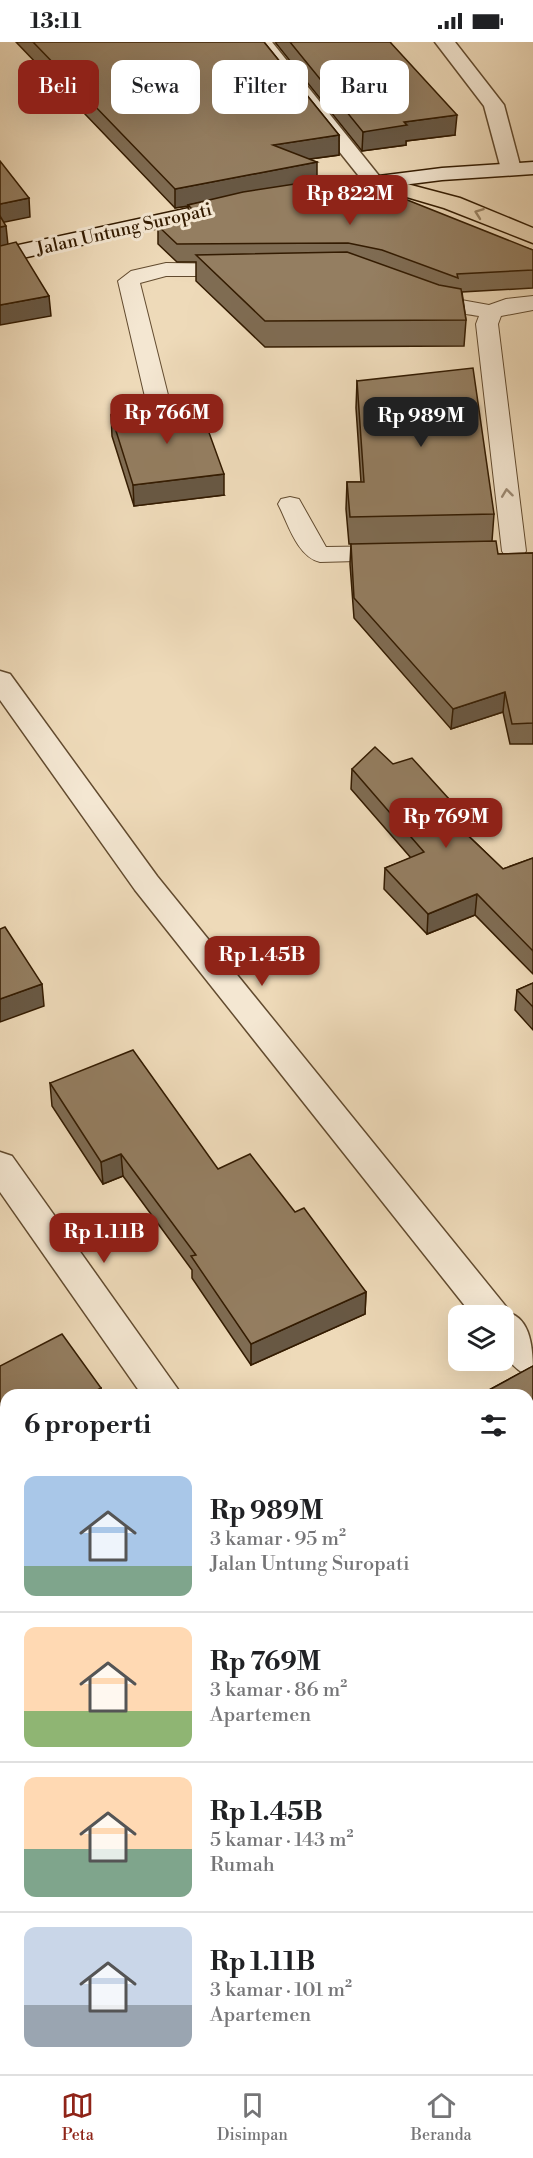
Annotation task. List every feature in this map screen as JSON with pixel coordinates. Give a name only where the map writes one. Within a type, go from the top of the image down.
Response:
[{"type":"main road","points":[[368,174],[452,203],[533,236]]},
{"type":"street","points":[[262,42],[368,174]]},
{"type":"street","points":[[445,42],[494,105],[511,169]]},
{"type":"street","points":[[330,188],[368,174],[533,168]]},
{"type":"street","name":"Jalan Untung Suropati","points":[[0,256],[254,200]]},
{"type":"street","points":[[0,680],[146,883],[486,1305]]},
{"type":"street","points":[[0,1165],[159,1389]]},
{"type":"street","points":[[514,1338],[533,1362]]},
{"type":"lane","points":[[164,427],[129,281],[137,275],[152,271],[255,270]]},
{"type":"lane","points":[[399,287],[446,304],[491,312],[506,306],[533,303]]},
{"type":"lane","points":[[491,312],[487,324],[513,551]]},
{"type":"lane","points":[[290,504],[313,548],[320,555],[423,553]]},
{"type":"building","points":[[33,42],[264,42],[279,60],[212,60],[212,114],[308,114],[308,97],[339,135],[273,145],[317,162],[175,189],[99,110],[99,60],[50,60]]},
{"type":"building","points":[[290,42],[390,42],[407,60],[320,60],[320,79],[308,64],[308,60],[305,60]]},
{"type":"building","points":[[409,63],[457,115],[404,122],[407,125],[363,132],[348,114],[409,114]]},
{"type":"building","points":[[0,161],[29,198],[0,204]]},
{"type":"building","points":[[347,176],[533,250],[533,270],[457,274],[458,278],[382,250],[348,243],[177,244],[158,226],[199,216],[188,205],[243,192]]},
{"type":"building","points":[[0,216],[6,226],[0,227]]},
{"type":"building","points":[[16,242],[49,296],[0,305],[0,246]]},
{"type":"building","points":[[347,252],[439,285],[461,289],[466,320],[265,321],[196,255]]},
{"type":"building","points":[[473,368],[494,514],[350,517],[347,482],[364,482],[357,381]]},
{"type":"building","points":[[199,405],[224,474],[133,485],[111,415],[152,410],[155,413],[171,413],[177,407]]},
{"type":"building","points":[[496,541],[498,554],[533,553],[533,723],[512,724],[505,692],[453,709],[354,598],[351,544]]},
{"type":"building","points":[[375,747],[393,764],[412,758],[449,799],[435,804],[503,869],[533,858],[533,951],[477,894],[428,914],[385,868],[424,852],[352,769]]},
{"type":"building","points":[[5,927],[42,984],[0,999],[0,929]]},
{"type":"building","points":[[533,983],[533,1007],[517,990]]},
{"type":"building","points":[[133,1050],[218,1169],[250,1154],[295,1212],[304,1208],[366,1292],[251,1344],[191,1256],[196,1255],[121,1154],[101,1162],[50,1083]]},
{"type":"building","points":[[62,1334],[101,1388],[0,1389],[0,1366]]},
{"type":"building","points":[[533,1366],[533,1389],[491,1389]]}]
